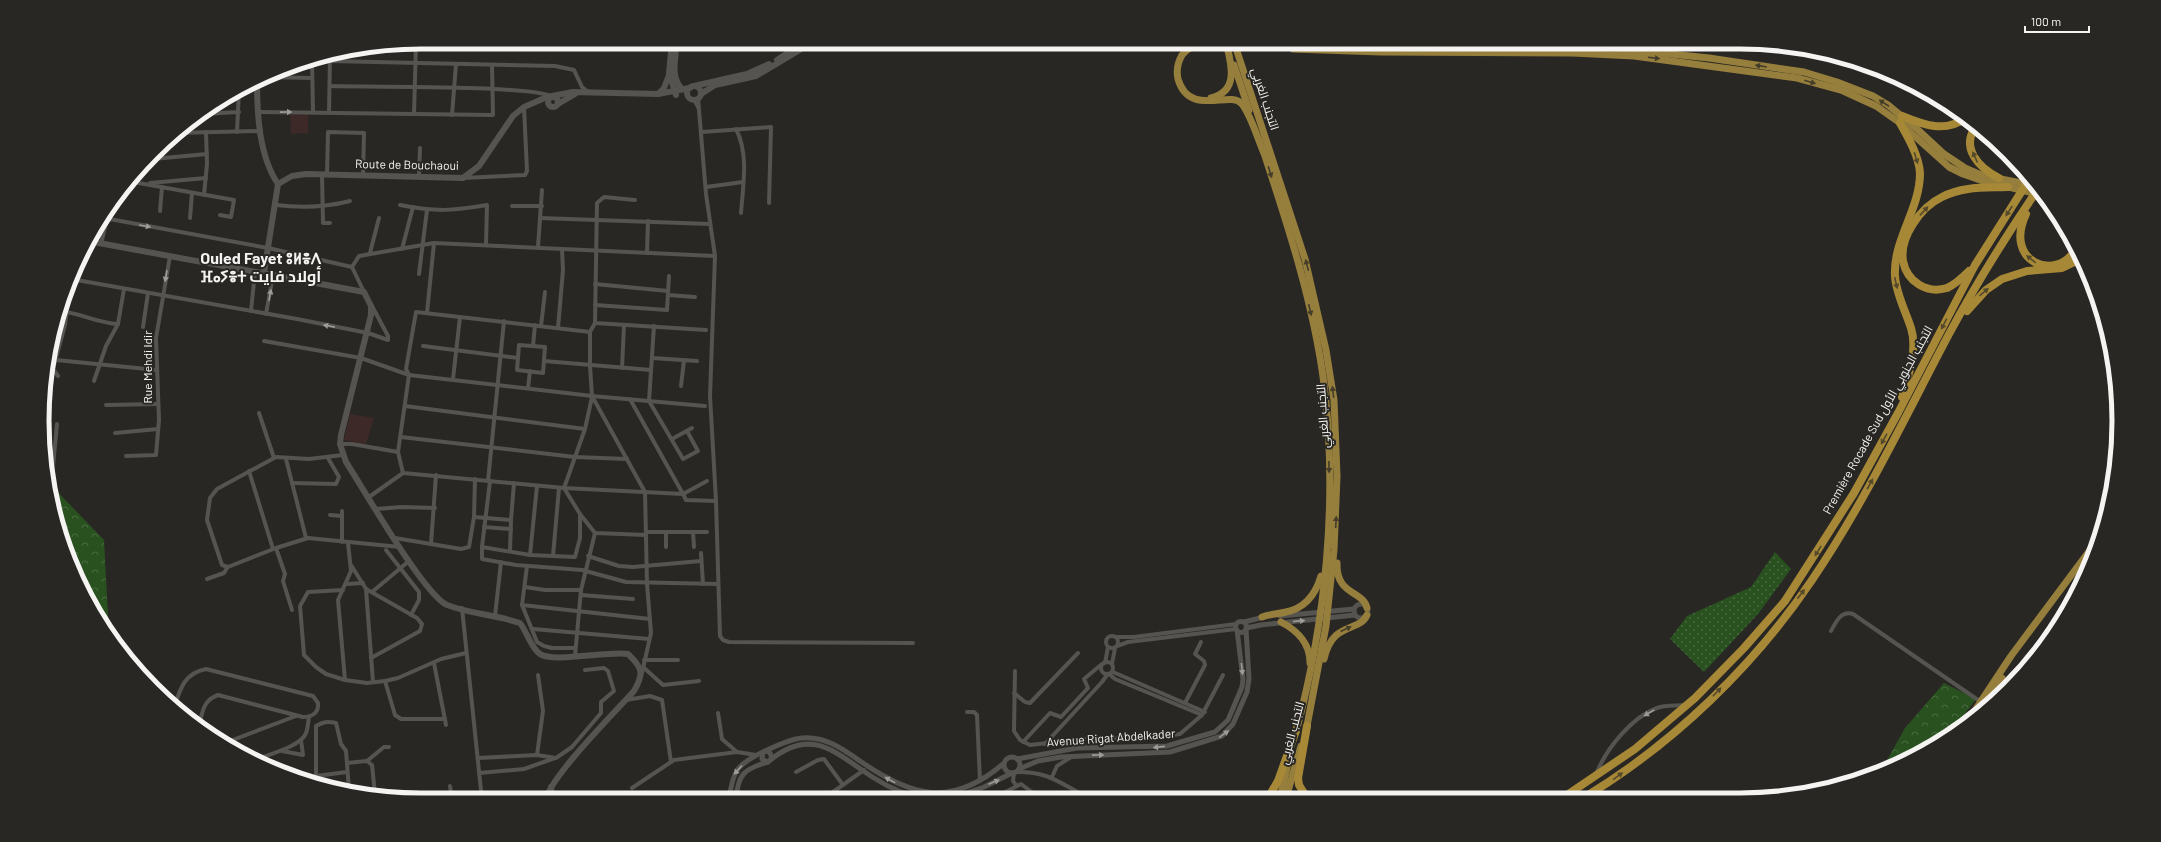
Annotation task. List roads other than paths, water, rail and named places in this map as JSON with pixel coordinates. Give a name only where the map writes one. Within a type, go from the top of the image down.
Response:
[{"type":"highway","points":[[1190,49],[1185,52],[1179,62],[1179,80],[1185,90],[1200,100],[1211,102],[1231,99],[1239,101],[1245,110],[1264,153]]},
{"type":"highway","points":[[1195,49],[1188,53],[1182,62],[1180,72],[1186,88],[1199,97],[1204,98],[1217,96],[1224,92],[1231,82],[1232,66],[1225,49]]},
{"type":"highway","name":"التجنب الغربي","points":[[1225,49],[1264,153],[1300,271],[1310,310],[1324,383],[1327,417],[1329,489],[1325,564],[1326,603]]},
{"type":"highway","name":"التجنب الغربي","points":[[1236,49],[1297,231],[1314,292],[1326,350],[1335,418],[1337,483],[1335,539],[1316,686],[1307,726],[1287,793]]},
{"type":"highway","points":[[1326,49],[1381,52],[1573,53],[1634,56],[1797,78],[1841,90],[1901,119],[1928,126],[1946,127],[1961,122]]},
{"type":"highway","points":[[1623,49],[1709,58],[1804,72],[1837,82],[1873,96],[1954,162],[1980,175],[1999,178]]},
{"type":"highway","points":[[1901,119],[1949,167],[1972,178],[2027,185]]},
{"type":"highway","points":[[1898,413],[1909,372],[1912,330],[1895,277],[1896,257],[1900,239],[1914,206],[1920,172],[1915,154],[1901,119]]},
{"type":"highway","points":[[1973,131],[1971,142],[1973,155],[1980,166],[2009,184],[2032,192]]},
{"type":"highway","points":[[1975,265],[1957,283],[1946,288],[1932,289],[1915,283],[1908,275],[1903,261],[1904,247],[1907,236],[1915,221],[1928,206],[1942,197],[1958,190],[2009,184]]},
{"type":"highway","name":"Première Rocade Sud التجنب الجنوبي الأول","points":[[1570,793],[1635,749],[1687,705],[1744,648],[1785,601],[1854,493],[1898,413],[1975,265],[2026,184]]},
{"type":"highway","name":"Première Rocade Sud التجنب الجنوبي الأول","points":[[1591,793],[1615,778],[1655,748],[1693,716],[1772,633],[1811,581],[1850,521],[1895,439],[1950,332],[2001,245],[2034,194]]},
{"type":"highway","points":[[2030,201],[2019,235],[2021,248],[2029,258],[2035,263],[2052,265],[2064,261],[2072,253]]},
{"type":"highway","points":[[1950,332],[1974,301],[1986,290],[2002,279],[2027,271],[2062,268],[2077,262]]},
{"type":"highway","points":[[1316,686],[1331,640],[1343,629],[1362,622],[1367,612],[1364,602],[1347,590],[1340,580],[1335,539]]},
{"type":"highway","points":[[1978,707],[2011,656],[2087,553]]},
{"type":"highway","points":[[1262,617],[1292,611],[1307,602],[1317,588],[1325,564]]},
{"type":"highway","points":[[1990,697],[2014,659],[2081,570]]},
{"type":"highway","points":[[1281,622],[1296,631],[1306,645],[1310,658],[1309,680]]},
{"type":"highway","name":"التجنب الغربي","points":[[1281,793],[1323,626]]},
{"type":"highway","points":[[1304,793],[1299,785],[1298,778],[1307,726]]},
{"type":"highway","points":[[1271,793],[1278,781],[1297,728]]},
{"type":"main road","points":[[658,94],[664,88],[669,73],[671,49]]},
{"type":"main road","points":[[676,49],[674,72],[676,81],[682,89]]},
{"type":"main road","points":[[675,93],[682,89],[755,71],[792,49]]},
{"type":"main road","points":[[526,106],[552,97],[573,92],[675,93],[696,97],[715,85],[760,74],[801,49]]},
{"type":"main road","points":[[669,73],[675,93]]},
{"type":"main road","points":[[258,86],[261,131],[270,172],[278,184],[276,205],[264,273]]},
{"type":"main road","points":[[692,87],[700,90],[696,97]]},
{"type":"main road","points":[[692,87],[687,94],[696,97]]},
{"type":"main road","points":[[526,106],[546,105],[551,107],[572,96],[588,92]]},
{"type":"main road","points":[[552,97],[557,98],[558,104]]},
{"type":"main road","points":[[551,107],[548,102],[552,97]]},
{"type":"main road","name":"Route de Bouchaoui","points":[[278,184],[292,176],[324,174],[463,178],[479,166],[513,116],[526,106]]},
{"type":"main road","points":[[95,243],[364,292],[371,306],[368,333],[341,435],[340,444],[343,455],[409,562],[435,597],[446,604],[496,616],[520,624],[540,654],[553,658],[616,652],[628,654],[640,668],[641,679],[626,700],[551,785],[548,793]]},
{"type":"main road","points":[[551,785],[552,793]]},
{"type":"street","points":[[414,114],[416,49]]},
{"type":"street","points":[[336,59],[567,67],[574,70],[582,87],[588,92]]},
{"type":"street","points":[[329,112],[330,61]]},
{"type":"street","points":[[452,115],[456,64]]},
{"type":"street","points":[[259,112],[493,115],[492,65]]},
{"type":"street","points":[[312,66],[313,112]]},
{"type":"street","points":[[278,77],[312,78]]},
{"type":"street","points":[[330,86],[492,89],[541,92],[552,97]]},
{"type":"street","points":[[237,132],[239,97]]},
{"type":"street","points":[[696,97],[700,111],[706,187],[715,256],[710,396],[716,501],[719,630],[723,640],[913,643]]},
{"type":"street","points":[[463,178],[525,175],[527,171],[526,106]]},
{"type":"street","points":[[212,113],[239,112]]},
{"type":"street","points":[[702,132],[771,127],[769,202]]},
{"type":"street","points":[[736,129],[740,135],[743,156],[741,213]]},
{"type":"street","points":[[187,133],[261,131]]},
{"type":"street","points":[[204,195],[207,154],[206,132]]},
{"type":"street","points":[[330,223],[323,223],[322,204],[328,132],[364,133],[363,176]]},
{"type":"street","points":[[419,177],[420,148]]},
{"type":"street","points":[[157,159],[207,154]]},
{"type":"street","points":[[144,184],[206,178]]},
{"type":"street","points":[[706,187],[743,182]]},
{"type":"street","points":[[136,183],[234,200],[231,218],[220,216]]},
{"type":"street","points":[[160,211],[162,187]]},
{"type":"street","points":[[538,247],[542,190]]},
{"type":"street","points":[[190,218],[192,193]]},
{"type":"street","points":[[564,488],[585,429],[592,396],[590,332],[595,323],[597,203],[600,198],[635,200]]},
{"type":"street","points":[[276,205],[290,207],[322,204],[334,205],[350,201]]},
{"type":"street","points":[[400,205],[427,210],[451,211],[487,205],[486,244]]},
{"type":"street","points":[[512,206],[542,206]]},
{"type":"street","points":[[402,249],[413,207]]},
{"type":"street","points":[[419,274],[421,246],[427,210]]},
{"type":"street","points":[[370,253],[379,218]]},
{"type":"street","points":[[540,218],[710,224]]},
{"type":"street","points":[[109,219],[268,248],[352,267]]},
{"type":"street","points":[[647,253],[648,221]]},
{"type":"street","points":[[101,244],[104,228]]},
{"type":"street","points":[[352,267],[359,256],[434,243],[486,244],[595,251],[715,256]]},
{"type":"street","points":[[427,313],[434,243]]},
{"type":"street","points":[[558,328],[563,270],[562,249]]},
{"type":"street","name":"Rue Mehdi Idir","points":[[126,456],[156,455],[158,404],[156,338],[170,256]]},
{"type":"street","points":[[352,267],[364,292]]},
{"type":"street","points":[[251,311],[255,272]]},
{"type":"street","points":[[266,314],[273,275]]},
{"type":"street","points":[[595,305],[667,310],[669,276]]},
{"type":"street","points":[[77,280],[368,333],[388,340],[389,338],[371,306]]},
{"type":"street","points":[[595,284],[695,296]]},
{"type":"street","points":[[94,381],[101,365],[106,346],[118,324],[124,289]]},
{"type":"street","points":[[541,326],[545,292]]},
{"type":"street","points":[[143,327],[148,293]]},
{"type":"street","points":[[58,376],[53,369],[66,312],[84,315],[90,320],[118,324]]},
{"type":"street","points":[[403,473],[398,452],[409,375],[406,369],[416,312],[590,332]]},
{"type":"street","points":[[453,379],[460,317]]},
{"type":"street","points":[[504,322],[491,449],[482,559],[527,566],[586,571],[616,580],[647,584],[718,584]]},
{"type":"street","points":[[595,323],[706,330]]},
{"type":"street","points":[[533,346],[535,325]]},
{"type":"street","points":[[622,368],[624,325]]},
{"type":"street","points":[[654,326],[649,401],[683,459],[698,451],[689,429],[672,440]]},
{"type":"street","points":[[264,341],[361,358],[409,375],[592,396],[705,406]]},
{"type":"street","points":[[519,345],[533,346],[546,347],[543,373],[517,370],[519,345]]},
{"type":"street","points":[[423,346],[518,358]]},
{"type":"street","points":[[652,358],[697,361]]},
{"type":"street","points":[[56,360],[157,370]]},
{"type":"street","points":[[681,386],[684,360]]},
{"type":"street","points":[[544,361],[651,370]]},
{"type":"street","points":[[528,388],[530,371]]},
{"type":"street","points":[[592,396],[646,492],[647,584],[650,619],[649,639],[641,679]]},
{"type":"street","points":[[630,399],[686,500],[716,501]]},
{"type":"street","points":[[106,405],[158,404]]},
{"type":"street","points":[[405,406],[585,429]]},
{"type":"street","points":[[259,413],[274,458]]},
{"type":"street","points":[[52,473],[57,424]]},
{"type":"street","points":[[115,433],[158,429]]},
{"type":"street","points":[[401,438],[491,449],[627,459]]},
{"type":"street","points":[[340,444],[352,444],[398,452]]},
{"type":"street","points":[[227,568],[222,565],[207,520],[208,505],[212,493],[249,471],[280,456],[286,458],[328,458],[343,455]]},
{"type":"street","points":[[286,458],[306,538]]},
{"type":"street","points":[[292,483],[336,484],[339,477],[328,458]]},
{"type":"street","points":[[249,471],[274,548],[285,574],[282,581],[292,610]]},
{"type":"street","points":[[369,497],[403,473],[559,488],[682,494],[706,481]]},
{"type":"street","points":[[431,544],[435,508],[436,475]]},
{"type":"street","points":[[395,538],[461,549],[469,547],[474,517],[475,479]]},
{"type":"street","points":[[510,551],[514,483]]},
{"type":"street","points":[[530,555],[538,486]]},
{"type":"street","points":[[553,556],[559,488]]},
{"type":"street","points":[[564,488],[580,514],[595,533]]},
{"type":"street","points":[[376,508],[435,508]]},
{"type":"street","points":[[330,515],[342,513],[342,542]]},
{"type":"street","points":[[482,547],[530,555],[577,556],[580,514]]},
{"type":"street","points":[[474,517],[511,520]]},
{"type":"street","points":[[484,527],[511,530]]},
{"type":"street","points":[[666,532],[666,547]]},
{"type":"street","points":[[693,532],[694,547]]},
{"type":"street","points":[[595,533],[707,532]]},
{"type":"street","points":[[575,656],[581,590],[588,556],[595,533]]},
{"type":"street","points":[[207,579],[224,573],[227,568],[274,548],[306,538],[400,548]]},
{"type":"street","points":[[344,680],[338,600],[351,574],[348,543]]},
{"type":"street","points":[[386,550],[418,589],[420,594],[418,602],[411,615]]},
{"type":"street","points":[[701,553],[703,584]]},
{"type":"street","points":[[588,556],[619,566],[647,567],[701,561]]},
{"type":"street","points":[[372,592],[400,567],[409,562]]},
{"type":"street","points":[[496,616],[501,562]]},
{"type":"street","points":[[351,565],[366,589],[373,682]]},
{"type":"street","points":[[527,566],[522,605],[537,642],[544,646],[575,648]]},
{"type":"street","points":[[347,584],[363,583]]},
{"type":"street","points":[[279,590],[284,587]]},
{"type":"street","points":[[525,587],[545,590],[581,590]]},
{"type":"street","points":[[366,589],[420,620],[422,628],[420,631],[371,658]]},
{"type":"street","points":[[343,590],[308,592],[300,606],[304,655],[316,667],[326,674],[344,680],[373,682],[385,681],[398,678],[434,663],[466,653]]},
{"type":"street","points":[[581,595],[634,599]]},
{"type":"street","points":[[522,605],[650,619]]},
{"type":"street","points":[[1108,647],[1116,647],[1128,642],[1237,628],[1244,622],[1262,617],[1354,609],[1361,605],[1367,612],[1361,618],[1355,615],[1281,622],[1246,628],[1243,632],[1237,628],[1108,638],[1106,641],[1108,647],[1102,672],[1185,703],[1204,713]]},
{"type":"street","points":[[462,608],[481,793]]},
{"type":"street","points":[[1354,609],[1355,615]]},
{"type":"street","points":[[1831,631],[1841,616],[1847,613],[1853,614],[1981,702]]},
{"type":"street","points":[[965,793],[1043,760],[1073,756],[1160,754],[1189,747],[1226,733],[1234,724],[1248,688],[1246,628],[1244,622]]},
{"type":"street","name":"Avenue Rigat Abdelkader","points":[[1017,759],[1077,748],[1167,746],[1215,732],[1228,720],[1242,687],[1243,678],[1237,628]]},
{"type":"street","points":[[533,629],[649,639]]},
{"type":"street","points":[[1045,744],[1109,674],[1118,642],[1116,637]]},
{"type":"street","points":[[1185,703],[1205,666],[1204,661],[1195,654],[1201,642]]},
{"type":"street","points":[[1014,693],[1025,702],[1030,703],[1078,653]]},
{"type":"street","points":[[644,660],[678,660]]},
{"type":"street","points":[[434,663],[446,725]]},
{"type":"street","points":[[1023,742],[1050,713],[1061,717],[1088,688],[1084,679],[1103,663],[1112,664]]},
{"type":"street","points":[[643,667],[663,685],[699,681]]},
{"type":"street","points":[[479,773],[524,769],[556,758],[572,748],[601,713],[601,702],[614,690],[608,671],[604,668],[585,670]]},
{"type":"street","points":[[177,701],[184,681],[200,670],[206,669],[313,696],[318,701],[319,706],[315,713],[309,717],[296,716],[218,696],[207,701],[204,705],[201,720]]},
{"type":"street","points":[[1015,671],[1014,731],[1023,742],[1030,745],[1083,739],[1151,738],[1178,735],[1185,732],[1204,713],[1223,675]]},
{"type":"street","points":[[1109,674],[1115,679],[1204,713]]},
{"type":"street","points":[[537,755],[543,711],[538,675]]},
{"type":"street","points":[[385,681],[395,715],[401,719],[445,719]]},
{"type":"street","points":[[626,700],[650,696],[662,700],[671,762]]},
{"type":"street","points":[[1596,776],[1601,762],[1620,737],[1636,721],[1657,708],[1687,705]]},
{"type":"street","points":[[967,712],[974,712],[977,715],[980,780]]},
{"type":"street","points":[[718,713],[722,739],[737,752]]},
{"type":"street","points":[[231,741],[296,716]]},
{"type":"street","points":[[262,758],[282,751],[301,740],[306,734],[309,717]]},
{"type":"street","points":[[348,772],[316,776],[316,726],[323,722],[336,723],[341,744],[346,751],[348,772],[349,786]]},
{"type":"street","points":[[730,793],[733,775],[740,767],[757,755],[802,738],[822,740],[843,749],[895,783],[921,792],[953,792],[980,780],[1003,764],[1009,757],[1017,759],[1020,765],[1015,772],[1013,781],[1016,785]]},
{"type":"street","points":[[282,751],[303,755],[301,740]]},
{"type":"street","points":[[736,793],[737,785],[743,773],[752,767],[769,761],[785,749],[809,743],[829,747],[900,793]]},
{"type":"street","points":[[347,763],[368,761],[384,747],[389,747]]},
{"type":"street","points":[[632,788],[674,760],[737,752],[757,755]]},
{"type":"street","points":[[764,752],[762,759],[769,761]]},
{"type":"street","points":[[764,752],[771,754],[769,761]]},
{"type":"street","points":[[478,758],[537,755],[556,758]]},
{"type":"street","points":[[1052,777],[1059,764],[1073,756]]},
{"type":"street","points":[[796,772],[818,760],[824,759],[843,785]]},
{"type":"street","points":[[368,761],[372,765],[375,790]]},
{"type":"street","points":[[1003,764],[1005,770],[1015,772],[1034,772],[1052,777],[1080,793]]},
{"type":"street","points":[[832,793],[864,770]]},
{"type":"street","points":[[1002,793],[1016,785],[1021,784],[1025,785],[1034,793]]},
{"type":"street","points":[[450,786],[451,793]]},
{"type":"district","name":"Ouled Fayet ⵓⵍⴻⴷ ⴼⴰⵢⴻⵜ أولاد فايت","points":[[261,267]]}]
